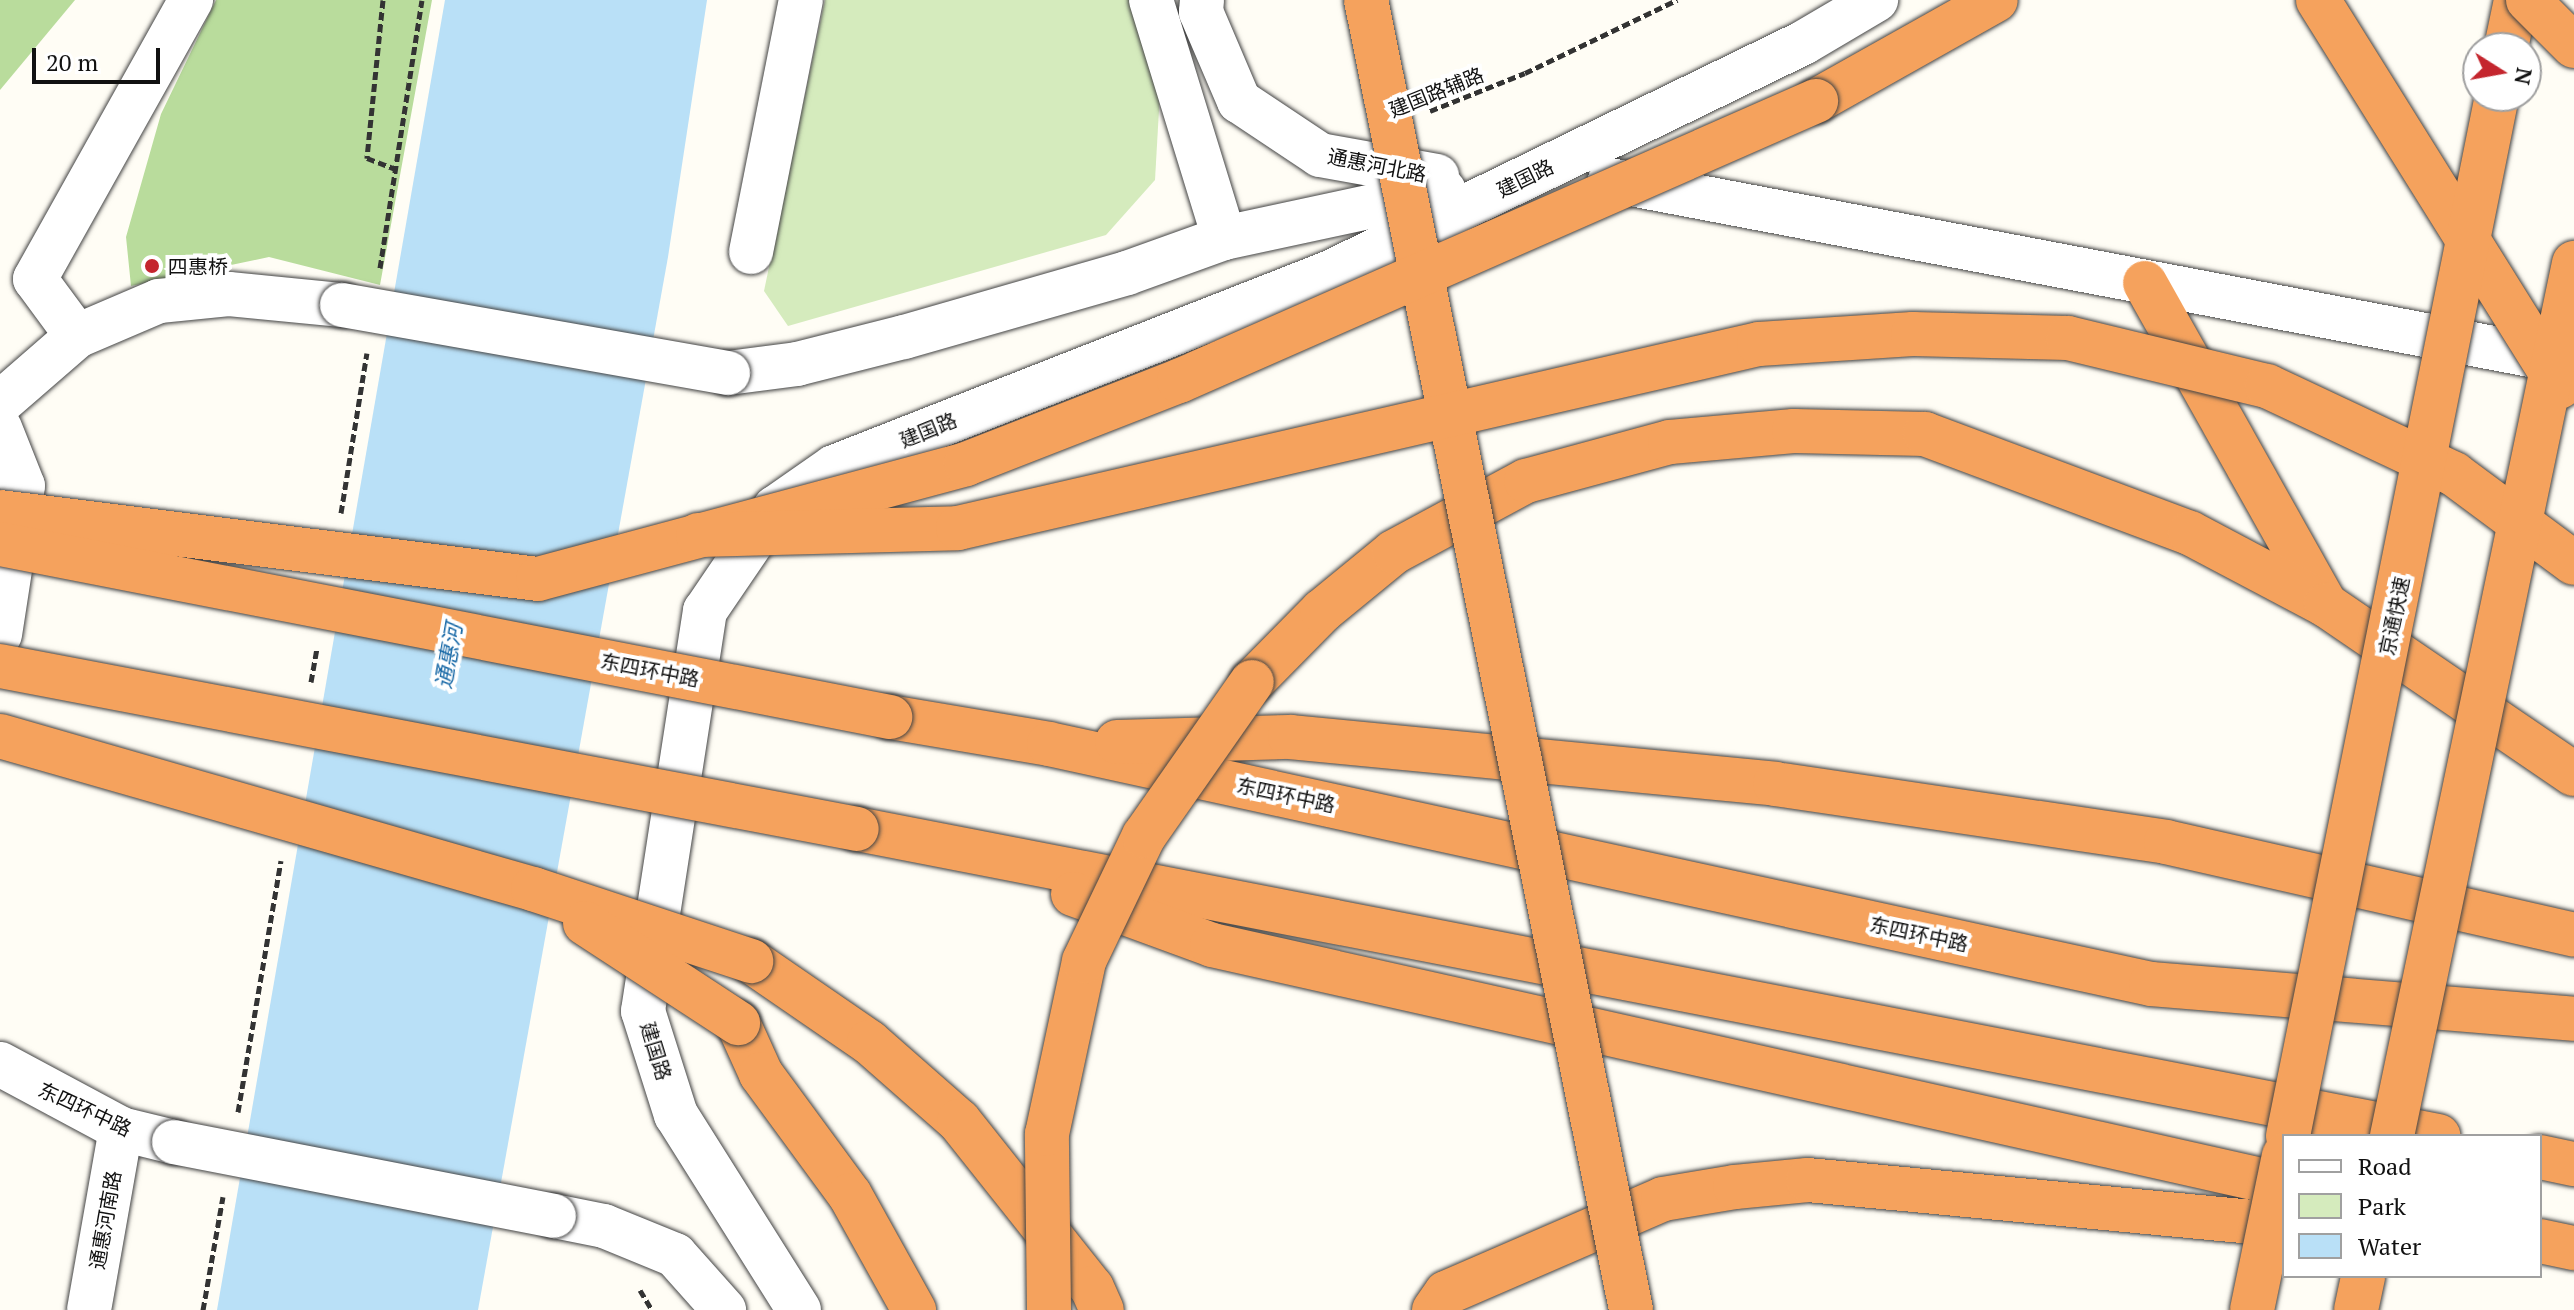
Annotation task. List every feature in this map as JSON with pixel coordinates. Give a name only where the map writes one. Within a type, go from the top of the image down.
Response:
[{"type":"highway","points":[[1366,0],[1631,1310]]},
{"type":"highway","points":[[0,512],[538,579],[966,464],[1179,381],[1816,101],[1996,0]]},
{"type":"highway","points":[[2318,0],[2574,410]]},
{"type":"highway","points":[[2509,32],[2516,0]]},
{"type":"highway","points":[[2528,0],[2574,46]]},
{"type":"highway","name":"京通快速","points":[[2288,1134],[2494,112]]},
{"type":"highway","points":[[2392,1134],[2574,263]]},
{"type":"highway","points":[[2145,283],[2326,605]]},
{"type":"highway","points":[[698,535],[958,528],[1759,344],[1913,334],[2068,338],[2267,386],[2454,474],[2574,563]]},
{"type":"highway","points":[[1049,1310],[1047,1134],[1084,961],[1144,836],[1252,682],[1322,611],[1394,552],[1526,481],[1670,442],[1794,431],[1925,434],[2190,533],[2326,605],[2574,774]]},
{"type":"highway","name":"东四环中路","points":[[0,544],[890,717],[1049,744],[2151,984],[2574,1019]]},
{"type":"highway","points":[[0,666],[2428,1134]]},
{"type":"highway","points":[[0,736],[533,889],[751,961],[869,1042],[959,1121],[1092,1288],[1102,1310]]},
{"type":"highway","points":[[1049,744],[1290,737],[1775,784],[2166,842],[2574,935]]},
{"type":"highway","points":[[936,844],[1212,945],[2282,1185]]},
{"type":"highway","points":[[533,889],[738,1023],[761,1074],[850,1195],[914,1310]]},
{"type":"highway","points":[[2542,1157],[2574,1164]]},
{"type":"highway","points":[[2252,1310],[2282,1165]]},
{"type":"highway","points":[[1434,1310],[1446,1293],[1649,1205],[1735,1187],[1808,1180],[2282,1225]]},
{"type":"highway","points":[[2542,1242],[2574,1251]]},
{"type":"highway","points":[[2542,1250],[2574,1251]]},
{"type":"highway","points":[[2356,1310],[2363,1278]]},
{"type":"street","points":[[77,336],[18,279],[191,0]]},
{"type":"street","points":[[751,252],[801,0]]},
{"type":"street","points":[[1151,0],[1224,238]]},
{"type":"street","name":"通惠河北路","points":[[1202,0],[1201,12],[1239,101],[1320,155],[1428,177],[1543,169]]},
{"type":"street","name":"建国路","points":[[799,1310],[676,1115],[643,1011],[705,611],[775,508],[834,467],[1331,272],[1803,43],[1876,0]]},
{"type":"street","points":[[0,403],[77,336],[159,301],[229,294],[342,305],[728,373],[797,364],[904,337],[1127,273],[1224,238],[1543,169],[1736,201],[2145,283],[2574,363]]},
{"type":"street","points":[[0,428],[23,486],[0,634]]},
{"type":"street","name":"东四环中路","points":[[0,1064],[121,1129],[604,1226],[675,1255],[724,1310]]},
{"type":"street","name":"通惠河南路","points":[[89,1310],[121,1129]]},
{"type":"path","points":[[383,0],[367,158],[396,169]]},
{"type":"path","points":[[379,275],[422,0]]},
{"type":"path","name":"建国路辅路","points":[[1423,114],[1525,73],[1677,0]]},
{"type":"path","points":[[340,518],[367,350]]},
{"type":"path","points":[[310,689],[318,642]]},
{"type":"path","points":[[235,1124],[284,844]]},
{"type":"path","points":[[203,1310],[225,1186]]},
{"type":"green space","points":[[0,0],[75,0],[0,90]]},
{"type":"green space","points":[[216,0],[432,0],[380,285],[269,257],[131,286],[126,237],[161,114]]},
{"type":"green space","points":[[825,0],[1130,0],[1160,92],[1155,180],[1106,235],[788,326],[764,291]]},
{"type":"water","name":"通惠河","points":[[445,0],[707,0],[668,257],[478,1310],[217,1310]]},
{"type":"place","name":"四惠桥","points":[[152,266]]}]
